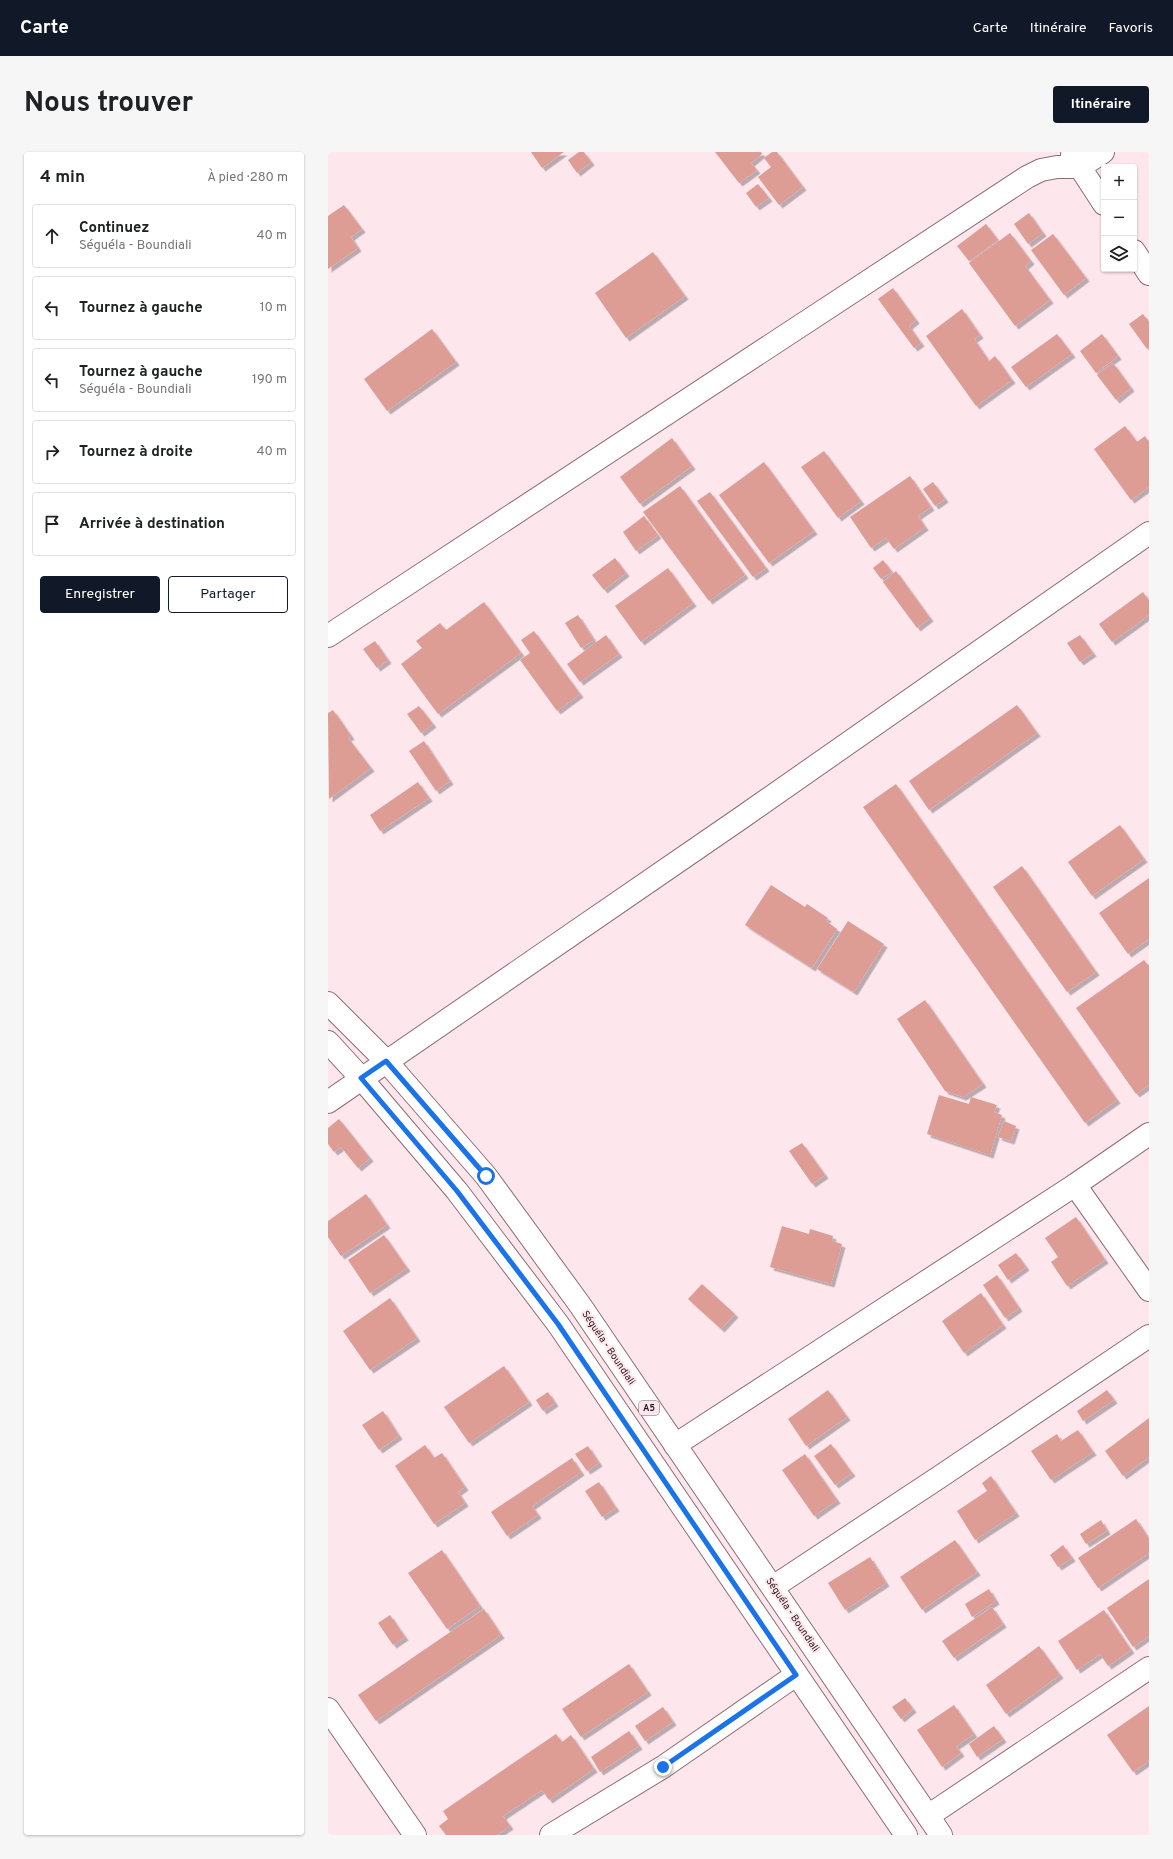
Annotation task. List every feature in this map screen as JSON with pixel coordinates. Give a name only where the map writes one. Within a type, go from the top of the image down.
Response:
[{"type":"street","points":[[328,636],[1027,177],[1040,170],[1057,167],[1104,152]]},
{"type":"street","points":[[1075,160],[1101,200]]},
{"type":"street","points":[[1137,255],[1149,274]]},
{"type":"street","points":[[328,1102],[735,823],[1149,533]]},
{"type":"street","name":"Séguéla - Boundiali","points":[[328,1003],[386,1061],[486,1176],[580,1305],[941,1835]]},
{"type":"street","points":[[328,1042],[361,1078],[457,1191],[558,1324],[906,1835]]},
{"type":"street","points":[[675,1445],[1075,1185],[1149,1134]]},
{"type":"street","points":[[1075,1185],[1149,1290]]},
{"type":"street","points":[[773,1587],[1149,1336]]},
{"type":"street","points":[[928,1816],[1149,1668]]},
{"type":"street","points":[[551,1835],[663,1767],[796,1675]]},
{"type":"street","points":[[328,1709],[415,1835]]},
{"type":"building","points":[[531,152],[564,152],[542,168]]},
{"type":"building","points":[[579,152],[584,152],[591,162],[577,173],[568,160]]},
{"type":"building","points":[[715,152],[761,152],[762,154],[751,163],[757,170],[739,183]]},
{"type":"building","points":[[772,152],[777,152],[803,187],[779,205],[758,177],[771,167],[764,158]]},
{"type":"building","points":[[758,184],[769,198],[756,207],[746,193]]},
{"type":"building","points":[[344,205],[362,229],[351,237],[358,248],[328,269],[328,216]]},
{"type":"building","points":[[1029,213],[1043,233],[1028,244],[1014,224]]},
{"type":"building","points":[[986,224],[998,240],[969,261],[957,246]]},
{"type":"building","points":[[1010,233],[1031,261],[1025,266],[1050,300],[1015,326],[969,263]]},
{"type":"building","points":[[1053,234],[1086,278],[1064,295],[1031,250]]},
{"type":"building","points":[[653,252],[685,296],[626,338],[595,293]]},
{"type":"building","points":[[893,288],[916,320],[909,326],[921,343],[914,348],[878,299]]},
{"type":"building","points":[[962,309],[980,335],[974,339],[989,361],[995,356],[1012,380],[976,406],[926,336]]},
{"type":"building","points":[[1143,314],[1149,322],[1149,347],[1147,349],[1129,324]]},
{"type":"building","points":[[432,329],[456,362],[387,411],[364,379]]},
{"type":"building","points":[[1057,334],[1072,354],[1026,387],[1011,367]]},
{"type":"building","points":[[1102,334],[1118,356],[1096,373],[1080,351]]},
{"type":"building","points":[[1113,363],[1131,388],[1116,400],[1097,375]]},
{"type":"building","points":[[1125,426],[1137,442],[1145,436],[1149,442],[1149,487],[1131,500],[1094,449]]},
{"type":"building","points":[[672,438],[692,466],[640,504],[620,477]]},
{"type":"building","points":[[824,451],[861,501],[838,518],[801,467]]},
{"type":"building","points":[[764,462],[814,531],[769,563],[719,495]]},
{"type":"building","points":[[910,476],[931,507],[918,516],[925,527],[894,549],[886,538],[871,548],[850,517]]},
{"type":"building","points":[[933,482],[945,499],[935,506],[923,489]]},
{"type":"building","points":[[680,486],[745,575],[709,601],[643,512]]},
{"type":"building","points":[[710,492],[766,568],[753,577],[697,501]]},
{"type":"building","points":[[644,516],[658,535],[636,551],[623,532]]},
{"type":"building","points":[[615,558],[626,573],[604,590],[592,575]]},
{"type":"building","points":[[883,560],[892,572],[881,579],[873,568]]},
{"type":"building","points":[[668,568],[693,603],[641,642],[615,606]]},
{"type":"building","points":[[896,571],[930,618],[917,628],[883,582]]},
{"type":"building","points":[[1143,592],[1149,601],[1149,615],[1112,642],[1099,624]]},
{"type":"building","points":[[484,602],[521,653],[438,714],[401,664],[422,648],[416,641],[440,623],[446,630]]},
{"type":"building","points":[[578,615],[594,640],[581,648],[565,623]]},
{"type":"building","points":[[534,631],[580,694],[557,711],[520,660],[530,653],[521,640]]},
{"type":"building","points":[[606,635],[619,654],[580,682],[567,664]]},
{"type":"building","points":[[1080,635],[1093,653],[1080,662],[1067,643]]},
{"type":"building","points":[[375,641],[388,660],[377,668],[363,649]]},
{"type":"building","points":[[1017,705],[1037,733],[929,810],[909,781]]},
{"type":"building","points":[[419,706],[433,724],[421,733],[407,714]]},
{"type":"building","points":[[333,710],[351,736],[348,738],[371,768],[329,799],[328,713]]},
{"type":"building","points":[[424,741],[450,781],[436,791],[409,751]]},
{"type":"building","points":[[418,782],[429,798],[380,831],[370,815]]},
{"type":"building","points":[[896,784],[1117,1100],[1085,1123],[863,807]]},
{"type":"building","points":[[1120,825],[1144,859],[1092,896],[1068,862]]},
{"type":"building","points":[[1022,866],[1096,972],[1067,992],[993,887]]},
{"type":"building","points":[[1149,878],[1149,939],[1128,954],[1099,913]]},
{"type":"building","points":[[771,885],[805,907],[807,904],[828,918],[826,921],[837,929],[812,968],[745,925]]},
{"type":"building","points":[[848,921],[884,944],[854,992],[817,969]]},
{"type":"building","points":[[1144,960],[1149,966],[1149,1085],[1136,1094],[1076,1008]]},
{"type":"building","points":[[925,1000],[983,1084],[963,1097],[945,1091],[897,1019]]},
{"type":"building","points":[[939,1095],[969,1104],[971,1097],[997,1105],[994,1112],[1002,1115],[990,1155],[927,1134]]},
{"type":"building","points":[[339,1119],[370,1158],[358,1168],[341,1147],[334,1152],[328,1144],[328,1128]]},
{"type":"building","points":[[1004,1121],[1016,1126],[1011,1141],[998,1137]]},
{"type":"building","points":[[802,1143],[825,1175],[812,1184],[789,1151]]},
{"type":"building","points":[[366,1194],[387,1225],[341,1256],[328,1237],[328,1221]]},
{"type":"building","points":[[1076,1217],[1105,1260],[1067,1286],[1051,1262],[1058,1257],[1045,1238]]},
{"type":"building","points":[[782,1226],[809,1234],[810,1229],[833,1236],[832,1241],[842,1244],[831,1284],[770,1267]]},
{"type":"building","points":[[384,1235],[407,1268],[370,1293],[348,1260]]},
{"type":"building","points":[[1016,1253],[1026,1267],[1008,1280],[998,1265]]},
{"type":"building","points":[[997,1275],[1019,1308],[1005,1318],[983,1285]]},
{"type":"building","points":[[702,1284],[735,1314],[721,1329],[688,1299]]},
{"type":"building","points":[[981,1293],[1003,1325],[964,1353],[942,1321]]},
{"type":"building","points":[[390,1298],[417,1338],[370,1370],[343,1331]]},
{"type":"building","points":[[504,1366],[529,1402],[469,1443],[444,1407]]},
{"type":"building","points":[[828,1390],[847,1417],[806,1446],[788,1419]]},
{"type":"building","points":[[1107,1390],[1114,1400],[1083,1421],[1077,1411]]},
{"type":"building","points":[[548,1392],[555,1403],[543,1411],[536,1400]]},
{"type":"building","points":[[383,1411],[399,1436],[379,1450],[362,1425]]},
{"type":"building","points":[[1149,1418],[1149,1457],[1123,1476],[1105,1451]]},
{"type":"building","points":[[1078,1430],[1093,1452],[1051,1480],[1031,1451],[1057,1434],[1061,1441]]},
{"type":"building","points":[[831,1444],[852,1473],[835,1485],[814,1456]]},
{"type":"building","points":[[425,1445],[434,1458],[442,1453],[465,1487],[458,1492],[465,1503],[434,1524],[395,1466]]},
{"type":"building","points":[[588,1446],[599,1463],[587,1471],[575,1454]]},
{"type":"building","points":[[805,1454],[837,1500],[814,1516],[782,1470]]},
{"type":"building","points":[[572,1458],[581,1472],[532,1506],[538,1515],[507,1536],[491,1512]]},
{"type":"building","points":[[991,1476],[1016,1513],[975,1540],[957,1511],[987,1491],[982,1483]]},
{"type":"building","points":[[599,1482],[616,1508],[602,1517],[585,1491]]},
{"type":"building","points":[[1136,1519],[1149,1539],[1149,1553],[1098,1588],[1078,1558]]},
{"type":"building","points":[[1101,1520],[1107,1531],[1086,1544],[1080,1534]]},
{"type":"building","points":[[955,1540],[977,1572],[922,1610],[900,1577]]},
{"type":"building","points":[[1063,1545],[1072,1558],[1058,1567],[1050,1555]]},
{"type":"building","points":[[442,1550],[480,1606],[447,1629],[408,1573]]},
{"type":"building","points":[[870,1557],[886,1583],[845,1610],[828,1583]]},
{"type":"building","points":[[1149,1579],[1149,1636],[1133,1647],[1107,1608]]},
{"type":"building","points":[[989,1589],[996,1601],[972,1617],[965,1604]]},
{"type":"building","points":[[992,1607],[1003,1624],[954,1658],[942,1641]]},
{"type":"building","points":[[484,1609],[501,1635],[376,1721],[358,1695]]},
{"type":"building","points":[[1104,1610],[1131,1650],[1108,1666],[1100,1654],[1077,1670],[1058,1641]]},
{"type":"building","points":[[390,1615],[405,1637],[393,1645],[378,1623]]},
{"type":"building","points":[[1039,1646],[1060,1675],[1006,1714],[986,1685]]},
{"type":"building","points":[[629,1664],[648,1692],[581,1737],[562,1709]]},
{"type":"building","points":[[905,1698],[913,1709],[901,1719],[892,1707]]},
{"type":"building","points":[[954,1705],[974,1734],[956,1746],[961,1753],[942,1767],[917,1730]]},
{"type":"building","points":[[1149,1706],[1149,1761],[1133,1772],[1107,1735]]},
{"type":"building","points":[[663,1707],[673,1722],[645,1741],[635,1726]]},
{"type":"building","points":[[994,1726],[1003,1739],[977,1757],[969,1744]]},
{"type":"building","points":[[629,1731],[639,1746],[600,1772],[591,1757]]},
{"type":"building","points":[[556,1734],[562,1742],[571,1735],[594,1769],[549,1800],[542,1790],[503,1816],[510,1826],[497,1835],[446,1835],[439,1826],[448,1819],[443,1811]]},
{"type":"route","points":[[486,1176],[386,1061],[361,1078],[457,1191],[558,1324],[796,1675],[663,1767]]}]
